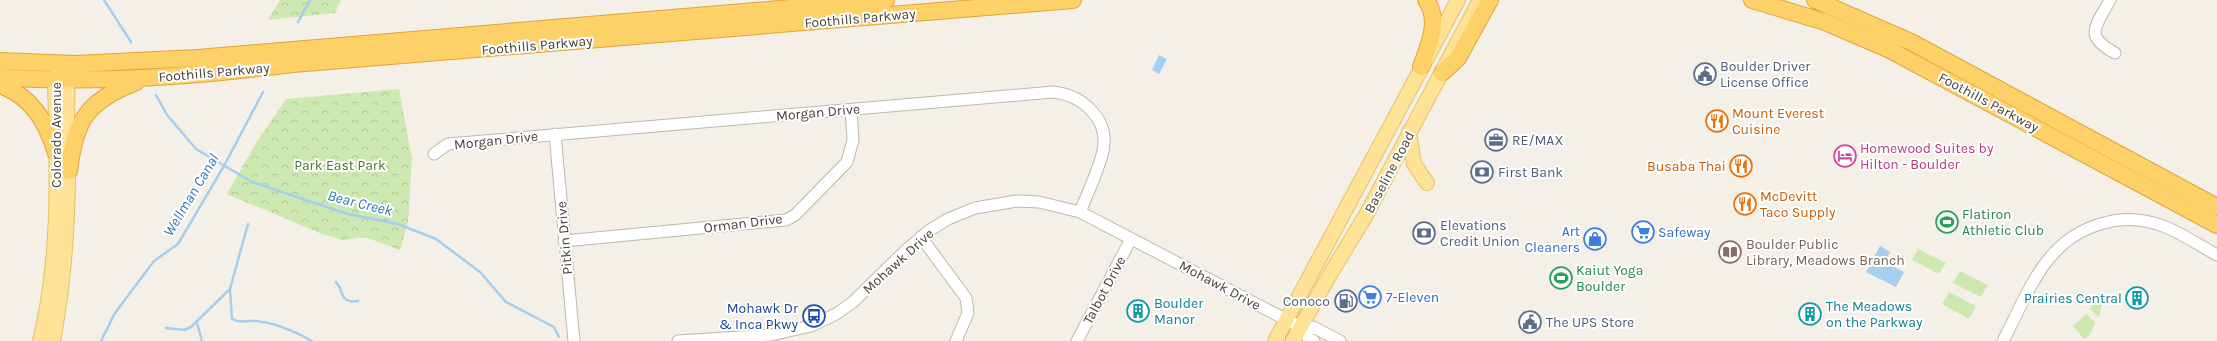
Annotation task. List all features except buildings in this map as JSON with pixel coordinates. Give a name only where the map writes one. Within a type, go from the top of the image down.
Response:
[{"type":"highway","name":"Foothills Parkway","points":[[0,61],[61,64],[198,58],[886,0]]},
{"type":"highway","name":"Foothills Parkway","points":[[0,77],[60,80],[177,76],[293,64],[1073,0]]},
{"type":"highway","points":[[1421,67],[1430,41],[1433,16],[1426,0]]},
{"type":"highway","points":[[1442,73],[1458,58],[1490,0]]},
{"type":"highway","name":"Foothills Parkway","points":[[1752,0],[1824,22],[1897,53],[2217,225]]},
{"type":"highway","name":"Foothills Parkway","points":[[1815,0],[1911,42],[2217,207]]},
{"type":"highway","points":[[69,171],[76,132],[84,117],[97,102],[116,90],[138,82],[177,76]]},
{"type":"highway","points":[[0,85],[24,98],[38,112],[48,129],[56,153]]},
{"type":"main road","name":"Baseline Road","points":[[1276,341],[1458,0]]},
{"type":"main road","name":"Baseline Road","points":[[1293,341],[1303,329],[1329,276],[1359,227],[1480,0]]},
{"type":"main road","name":"Colorado Avenue","points":[[40,341],[51,273],[56,209],[56,153],[61,64]]},
{"type":"main road","name":"Colorado Avenue","points":[[53,341],[64,274],[69,171],[60,80]]},
{"type":"main road","points":[[1409,132],[1414,164],[1427,183]]},
{"type":"street","points":[[2110,0],[2097,25],[2096,37],[2101,46],[2116,53]]},
{"type":"street","name":"Morgan Drive","points":[[434,154],[448,144],[1053,92],[1076,98],[1094,113],[1100,123],[1104,138],[1103,150],[1080,212]]},
{"type":"street","name":"Orman Drive","points":[[564,241],[786,220],[795,215],[847,162],[853,140],[851,110]]},
{"type":"street","name":"Pitkin Drive","points":[[555,134],[574,341]]},
{"type":"street","name":"Mohawk Drive","points":[[678,341],[771,335],[797,336],[836,314],[853,302],[921,237],[948,219],[975,208],[996,203],[1039,202],[1080,212],[1303,329]]},
{"type":"street","points":[[2003,341],[2038,275],[2052,254],[2066,240],[2087,228],[2121,219],[2152,222],[2165,227],[2217,255]]},
{"type":"street","points":[[921,237],[972,306],[956,341]]},
{"type":"street","name":"Talbot Drive","points":[[1077,341],[1131,239]]},
{"type":"street","points":[[1314,341],[1308,338],[1303,329],[1313,328],[1340,341]]},
{"type":"green space","points":[[280,0],[341,0],[335,13],[268,20]]},
{"type":"green space","name":"Park East Park","points":[[399,89],[412,159],[408,222],[400,250],[365,237],[343,240],[322,234],[227,194],[256,143],[286,99]]},
{"type":"green space","points":[[1918,249],[1946,263],[1939,274],[1912,260]]},
{"type":"green space","points":[[1960,271],[1988,285],[1981,297],[1953,283]]},
{"type":"green space","points":[[1949,292],[1976,306],[1969,319],[1942,304]]},
{"type":"green space","points":[[2097,298],[2102,303],[2099,317],[2090,309]]},
{"type":"green space","points":[[2086,314],[2095,322],[2090,335],[2084,339],[2073,326]]},
{"type":"water","points":[[1159,55],[1167,59],[1159,74],[1152,70]]},
{"type":"water","points":[[1880,246],[1890,252],[1885,262],[1904,272],[1896,287],[1866,272]]},
{"type":"waterway","name":"Bear Creek","points":[[104,0],[131,42]]},
{"type":"waterway","name":"Wellman Canal","points":[[298,22],[310,0]]},
{"type":"waterway","name":"Wellman Canal","points":[[101,341],[115,313],[154,261],[178,244],[224,166],[263,92]]},
{"type":"waterway","name":"Bear Creek","points":[[156,95],[167,115],[196,149],[252,182],[348,214],[398,224],[436,239],[480,272],[506,302],[554,327],[559,337]]},
{"type":"waterway","points":[[248,224],[230,289],[232,319],[241,322],[256,321],[271,324],[292,331],[312,341]]},
{"type":"waterway","points":[[336,282],[345,298],[352,301],[358,301]]},
{"type":"waterway","points":[[166,328],[184,330],[191,327],[230,289]]},
{"type":"waterway","points":[[197,323],[202,341]]},
{"type":"place","name":"Boulder Driver License Office","points":[[1705,74]]},
{"type":"place","name":"Mount Everest Cuisine","points":[[1717,121]]},
{"type":"place","name":"RE/MAX","points":[[1496,140]]},
{"type":"place","name":"Homewood Suites by Hilton - Boulder","points":[[1845,156]]},
{"type":"place","name":"Busaba Thai","points":[[1741,166]]},
{"type":"place","name":"First Bank","points":[[1482,172]]},
{"type":"place","name":"McDevitt Taco Supply","points":[[1745,204]]},
{"type":"place","name":"Flatiron Athletic Club","points":[[1947,222]]},
{"type":"place","name":"Safeway","points":[[1643,232]]},
{"type":"place","name":"Elevations Credit Union","points":[[1424,233]]},
{"type":"place","name":"Art Cleaners","points":[[1595,239]]},
{"type":"place","name":"Boulder Public Library, Meadows Branch","points":[[1730,252]]},
{"type":"place","name":"Kaiut Yoga Boulder","points":[[1561,278]]},
{"type":"place","name":"7-Eleven","points":[[1370,297]]},
{"type":"place","name":"Prairies Central","points":[[2137,298]]},
{"type":"place","name":"Conoco","points":[[1346,301]]},
{"type":"place","name":"Boulder Manor","points":[[1138,311]]},
{"type":"place","name":"The Meadows on the Parkway","points":[[1810,314]]},
{"type":"place","name":"Mohawk Dr & Inca Pkwy","points":[[814,316]]},
{"type":"place","name":"The UPS Store","points":[[1530,322]]}]
